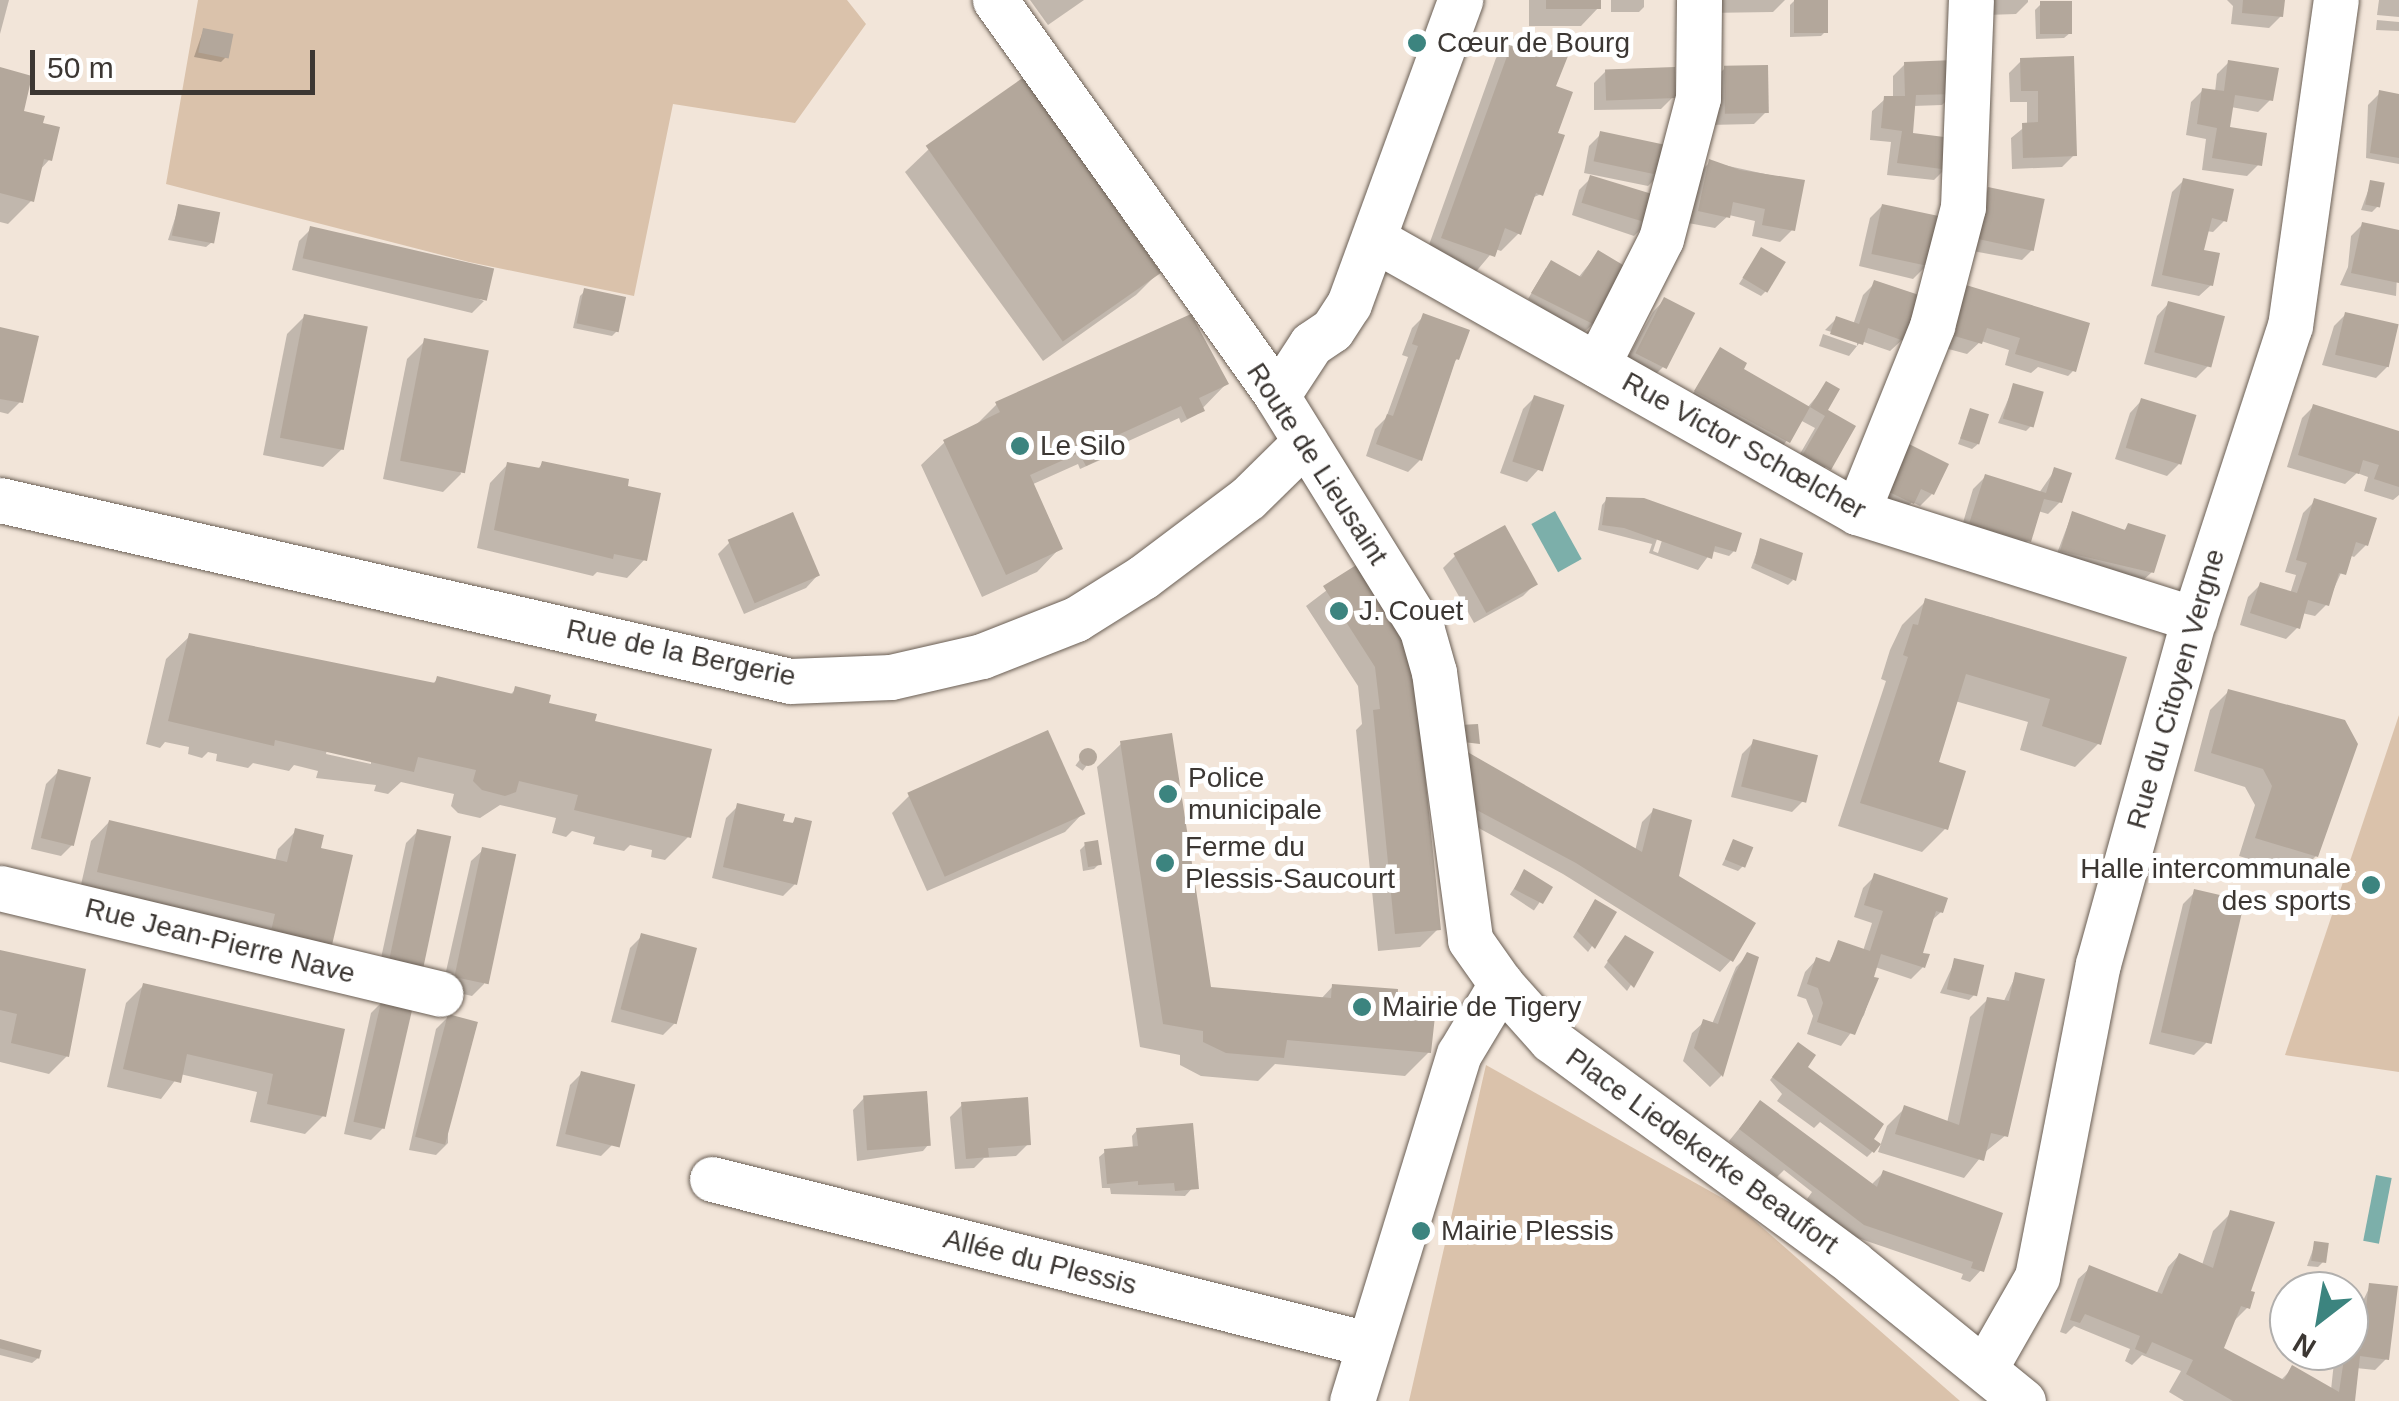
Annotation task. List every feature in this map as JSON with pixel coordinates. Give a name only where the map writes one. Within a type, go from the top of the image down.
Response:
[{"type":"street","name":"Route de Lieusaint","points":[[994,0],[1277,396],[1422,630],[1434,672],[1470,940],[1501,984]]},
{"type":"street","points":[[1277,396],[1311,344],[1340,320],[1374,238],[1460,0]]},
{"type":"street","points":[[1597,365],[1661,239],[1698,98],[1698,0]]},
{"type":"street","points":[[1857,512],[1932,326],[1963,207],[1972,0]]},
{"type":"street","name":"Rue du Citoyen Vergne","points":[[1985,1368],[2037,1277],[2098,964],[2194,620],[2290,326],[2336,0]]},
{"type":"street","name":"Rue Victor Schœlcher","points":[[1374,238],[1857,512],[2194,620]]},
{"type":"street","name":"Rue de la Bergerie","points":[[0,500],[790,680],[874,677],[982,656],[1076,619],[1142,577],[1248,498],[1305,442]]},
{"type":"street","name":"Rue Jean-Pierre Nave","points":[[0,888],[440,994]]},
{"type":"street","points":[[1352,1401],[1459,1054],[1501,984]]},
{"type":"street","name":"Place Liedekerke Beaufort","points":[[1501,984],[1551,1040],[1852,1262],[2023,1401]]},
{"type":"street","name":"Allée du Plessis","points":[[712,1180],[1368,1344]]},
{"type":"shaded area","points":[[198,0],[847,0],[866,24],[795,123],[673,104],[634,296],[469,262],[166,184]]},
{"type":"shaded area","name":"Halle intercommunale des sports","points":[[2399,715],[2399,1072],[2285,1055]]},
{"type":"shaded area","points":[[1486,1065],[1740,1208],[1960,1401],[1409,1401]]},
{"type":"water","points":[[1555,511],[1582,559],[1558,572],[1531,524]]},
{"type":"water","points":[[2376,1175],[2392,1178],[2379,1244],[2363,1241]]},
{"type":"building","points":[[1546,0],[1601,0],[1601,9],[1546,9]]},
{"type":"building","points":[[1794,0],[1828,0],[1828,33],[1794,33]]},
{"type":"building","points":[[2243,0],[2285,0],[2283,17],[2242,13]]},
{"type":"building","points":[[2040,1],[2072,1],[2072,34],[2040,34]]},
{"type":"building","points":[[203,28],[233,34],[229,58],[198,53]]},
{"type":"building","points":[[1514,37],[1568,56],[1556,86],[1573,92],[1558,133],[1565,135],[1543,196],[1536,193],[1521,235],[1505,228],[1495,257],[1441,238]]},
{"type":"building","points":[[2074,56],[2077,156],[2023,158],[2022,123],[2038,122],[2038,91],[2021,91],[2020,58]]},
{"type":"building","points":[[1955,60],[1957,94],[1916,95],[1913,133],[1952,138],[1949,170],[1897,163],[1902,131],[1881,128],[1884,96],[1905,96],[1904,62]]},
{"type":"building","points":[[2228,60],[2279,68],[2273,101],[2235,95],[2230,127],[2267,133],[2262,166],[2212,158],[2217,128],[2197,124],[2202,88],[2224,91]]},
{"type":"building","points":[[1768,65],[1769,113],[1725,114],[1724,66]]},
{"type":"building","points":[[0,67],[32,76],[24,111],[45,116],[43,123],[60,127],[52,161],[44,159],[34,202],[0,193]]},
{"type":"building","points":[[1675,67],[1676,98],[1606,100],[1605,69]]},
{"type":"building","points":[[1024,77],[1161,273],[1063,342],[926,146]]},
{"type":"building","points":[[2379,90],[2399,94],[2399,158],[2370,153]]},
{"type":"building","points":[[1600,131],[1669,146],[1663,176],[1594,161]]},
{"type":"building","points":[[1709,159],[1740,170],[1805,180],[1795,231],[1762,225],[1765,209],[1733,202],[1730,218],[1698,211]]},
{"type":"building","points":[[1590,175],[1657,195],[1648,223],[1582,203]]},
{"type":"building","points":[[2183,178],[2234,189],[2227,222],[2212,218],[2204,250],[2220,253],[2213,286],[2162,275]]},
{"type":"building","points":[[2370,180],[2385,183],[2380,207],[2365,205]]},
{"type":"building","points":[[1988,187],[2045,199],[2034,251],[1977,239]]},
{"type":"building","points":[[178,204],[220,212],[214,244],[172,235]]},
{"type":"building","points":[[1882,204],[1940,216],[1929,266],[1871,254]]},
{"type":"building","points":[[2362,222],[2399,230],[2399,283],[2351,273]]},
{"type":"building","points":[[310,226],[494,269],[487,301],[303,258]]},
{"type":"building","points":[[1761,247],[1786,262],[1767,293],[1742,278]]},
{"type":"building","points":[[1598,250],[1628,268],[1595,325],[1531,293],[1551,260],[1581,277]]},
{"type":"building","points":[[1874,280],[1919,295],[1904,341],[1868,328],[1863,345],[1830,334],[1836,316],[1859,324]]},
{"type":"building","points":[[1966,285],[2090,323],[2076,372],[2015,354],[2020,338],[1987,328],[1982,344],[1951,335]]},
{"type":"building","points":[[584,288],[626,297],[619,332],[577,323]]},
{"type":"building","points":[[1664,297],[1695,313],[1667,369],[1635,353]]},
{"type":"building","points":[[2168,301],[2225,316],[2211,367],[2154,352]]},
{"type":"building","points":[[2345,312],[2399,324],[2389,367],[2335,355]]},
{"type":"building","points":[[1423,313],[1470,330],[1459,360],[1456,359],[1422,461],[1376,444],[1387,414],[1393,416],[1418,346],[1412,344]]},
{"type":"building","points":[[304,314],[368,326],[344,450],[280,438]]},
{"type":"building","name":"Le Silo","points":[[1191,314],[1229,384],[1199,398],[1205,411],[1187,419],[1181,406],[1109,439],[1115,452],[1086,466],[1079,453],[1030,475],[1063,549],[1006,575],[943,440],[1000,412],[995,402]]},
{"type":"building","points":[[0,327],[39,336],[23,403],[0,399]]},
{"type":"building","points":[[424,338],[489,351],[465,473],[400,461]]},
{"type":"building","points":[[1720,347],[1747,363],[1744,369],[1810,407],[1790,443],[1694,391]]},
{"type":"building","points":[[1826,381],[1840,389],[1828,410],[1856,426],[1831,470],[1803,454],[1825,416],[1810,407]]},
{"type":"building","points":[[2013,383],[2044,392],[2034,427],[2003,419]]},
{"type":"building","points":[[1534,395],[1564,405],[1543,471],[1512,462]]},
{"type":"building","points":[[2141,398],[2196,415],[2181,465],[2126,448]]},
{"type":"building","points":[[2313,404],[2399,431],[2399,487],[2374,479],[2379,465],[2363,460],[2359,474],[2298,455]]},
{"type":"building","points":[[1970,408],[1989,414],[1979,445],[1960,438]]},
{"type":"building","points":[[1907,443],[1949,464],[1934,495],[1921,489],[1914,504],[1883,489]]},
{"type":"building","points":[[542,461],[629,479],[628,486],[661,493],[647,561],[614,554],[613,559],[494,530],[507,462],[540,468]]},
{"type":"building","points":[[2054,467],[2072,473],[2062,503],[2044,499],[2031,542],[1969,524],[1985,474],[2046,493]]},
{"type":"building","points":[[1606,497],[1644,498],[1742,533],[1736,552],[1715,546],[1712,559],[1624,528],[1602,525]]},
{"type":"building","points":[[2314,498],[2377,518],[2368,546],[2356,542],[2346,575],[2339,573],[2329,606],[2308,600],[2300,629],[2250,613],[2260,582],[2297,593],[2307,563],[2296,560]]},
{"type":"building","points":[[2072,511],[2125,530],[2128,523],[2166,535],[2154,573],[2060,551]]},
{"type":"building","points":[[793,512],[820,576],[755,603],[728,540]]},
{"type":"building","points":[[1505,525],[1538,584],[1486,613],[1453,554]]},
{"type":"building","points":[[1760,538],[1803,553],[1796,581],[1754,563]]},
{"type":"building","points":[[1361,562],[1412,646],[1441,930],[1395,934],[1373,710],[1380,709],[1375,667],[1323,586]]},
{"type":"building","points":[[1925,598],[2127,657],[2101,745],[2042,726],[2050,699],[1966,674],[1939,762],[1966,771],[1948,830],[1860,803],[1908,657],[1903,655],[1913,624],[1918,625]]},
{"type":"building","points":[[189,633],[435,683],[437,676],[513,694],[515,686],[551,695],[549,703],[597,714],[595,721],[712,749],[691,838],[574,810],[578,795],[519,781],[516,792],[505,796],[482,790],[473,781],[476,770],[418,757],[414,772],[275,740],[274,746],[168,721]]},
{"type":"building","points":[[2228,689],[2345,720],[2358,744],[2318,857],[2255,838],[2272,786],[2263,769],[2211,753]]},
{"type":"building","points":[[1478,724],[1480,744],[1463,742],[1460,725]]},
{"type":"building","points":[[1048,730],[1085,814],[945,877],[907,793]]},
{"type":"building","name":"Ferme du Plessis-Saucourt","points":[[1172,733],[1211,987],[1331,998],[1332,984],[1398,989],[1397,1004],[1436,1007],[1431,1053],[1287,1040],[1284,1058],[1226,1053],[1203,1042],[1203,1031],[1163,1024],[1120,741]]},
{"type":"building","points":[[1753,739],[1818,755],[1806,803],[1741,787]]},
{"type":"building","points":[[1088,748],[1097,757],[1088,766],[1079,757]]},
{"type":"building","points":[[1464,750],[1642,852],[1653,808],[1692,820],[1679,876],[1756,923],[1733,962],[1576,863],[1473,808]]},
{"type":"building","points":[[58,769],[91,777],[74,846],[41,838]]},
{"type":"building","points":[[737,803],[785,814],[783,821],[793,823],[795,817],[812,821],[797,885],[723,867]]},
{"type":"building","points":[[109,820],[287,862],[295,828],[324,835],[321,848],[353,855],[332,945],[271,931],[275,914],[97,872]]},
{"type":"building","points":[[417,829],[451,836],[423,968],[389,961]]},
{"type":"building","points":[[1733,839],[1753,847],[1745,868],[1725,859]]},
{"type":"building","points":[[1098,840],[1102,865],[1088,867],[1084,842]]},
{"type":"building","points":[[482,847],[516,854],[489,984],[454,977]]},
{"type":"building","points":[[1524,869],[1553,887],[1543,904],[1514,889]]},
{"type":"building","points":[[1874,873],[1948,898],[1943,913],[1936,911],[1923,953],[1930,954],[1925,968],[1881,954],[1874,977],[1879,978],[1855,1035],[1817,1022],[1823,1003],[1818,988],[1807,984],[1816,957],[1830,962],[1838,940],[1870,951],[1883,911],[1864,905]]},
{"type":"building","points":[[2194,889],[2245,901],[2212,1044],[2161,1032]]},
{"type":"building","points":[[1595,899],[1617,912],[1595,949],[1577,931]]},
{"type":"building","points":[[641,933],[697,948],[677,1024],[621,1009]]},
{"type":"building","points":[[1625,935],[1654,952],[1634,988],[1607,961]]},
{"type":"building","points":[[0,950],[86,969],[69,1057],[11,1043],[17,1014],[0,1010]]},
{"type":"building","points":[[1747,952],[1759,957],[1723,1077],[1694,1048],[1703,1019],[1718,1024],[1734,975]]},
{"type":"building","points":[[1954,958],[1984,965],[1977,996],[1947,989]]},
{"type":"building","points":[[2015,972],[2045,979],[2008,1137],[1991,1133],[1984,1161],[1895,1134],[1904,1105],[1959,1125],[1987,997],[2009,1001]]},
{"type":"building","points":[[143,983],[345,1029],[326,1117],[267,1104],[273,1074],[187,1054],[181,1083],[123,1069]]},
{"type":"building","points":[[382,998],[413,1005],[385,1129],[353,1122]]},
{"type":"building","points":[[448,1014],[478,1022],[445,1145],[415,1137]]},
{"type":"building","points":[[1798,1042],[1816,1055],[1808,1067],[1884,1124],[1874,1139],[1881,1144],[1874,1153],[1772,1077]]},
{"type":"building","points":[[581,1071],[635,1085],[620,1148],[565,1134]]},
{"type":"building","points":[[927,1091],[931,1146],[867,1150],[863,1095]]},
{"type":"building","points":[[1028,1097],[1031,1145],[988,1148],[989,1157],[966,1159],[961,1102]]},
{"type":"building","points":[[1760,1100],[1877,1187],[1883,1170],[2003,1213],[1984,1272],[1971,1268],[1973,1262],[1864,1225],[1739,1129]]},
{"type":"building","points":[[1193,1123],[1199,1189],[1175,1191],[1174,1183],[1138,1185],[1138,1181],[1107,1184],[1104,1149],[1138,1146],[1136,1128]]},
{"type":"building","points":[[2230,1210],[2275,1222],[2251,1291],[2255,1292],[2250,1309],[2241,1306],[2224,1348],[2284,1380],[2289,1371],[2302,1371],[2339,1392],[2342,1371],[2358,1371],[2355,1401],[2233,1401],[2186,1374],[2193,1360],[2152,1342],[2146,1354],[2135,1349],[2140,1336],[2085,1314],[2080,1323],[2070,1320],[2089,1265],[2162,1294],[2179,1253],[2213,1268]]},
{"type":"building","points":[[2314,1241],[2329,1243],[2326,1263],[2311,1261]]},
{"type":"building","points":[[2369,1283],[2398,1286],[2389,1360],[2369,1357]]},
{"type":"building","points":[[0,1339],[42,1350],[39,1359],[0,1348]]},
{"type":"place","name":"Cœur de Bourg","points":[[1417,43]]},
{"type":"place","name":"Le Silo","points":[[1020,446]]},
{"type":"place","name":"J. Couet","points":[[1339,611]]},
{"type":"place","name":"Police municipale","points":[[1168,794]]},
{"type":"place","name":"Ferme du Plessis-Saucourt","points":[[1165,863]]},
{"type":"place","name":"Halle intercommunale des sports","points":[[2371,885]]},
{"type":"place","name":"Mairie de Tigery","points":[[1362,1007]]},
{"type":"place","name":"Mairie Plessis","points":[[1421,1231]]}]
